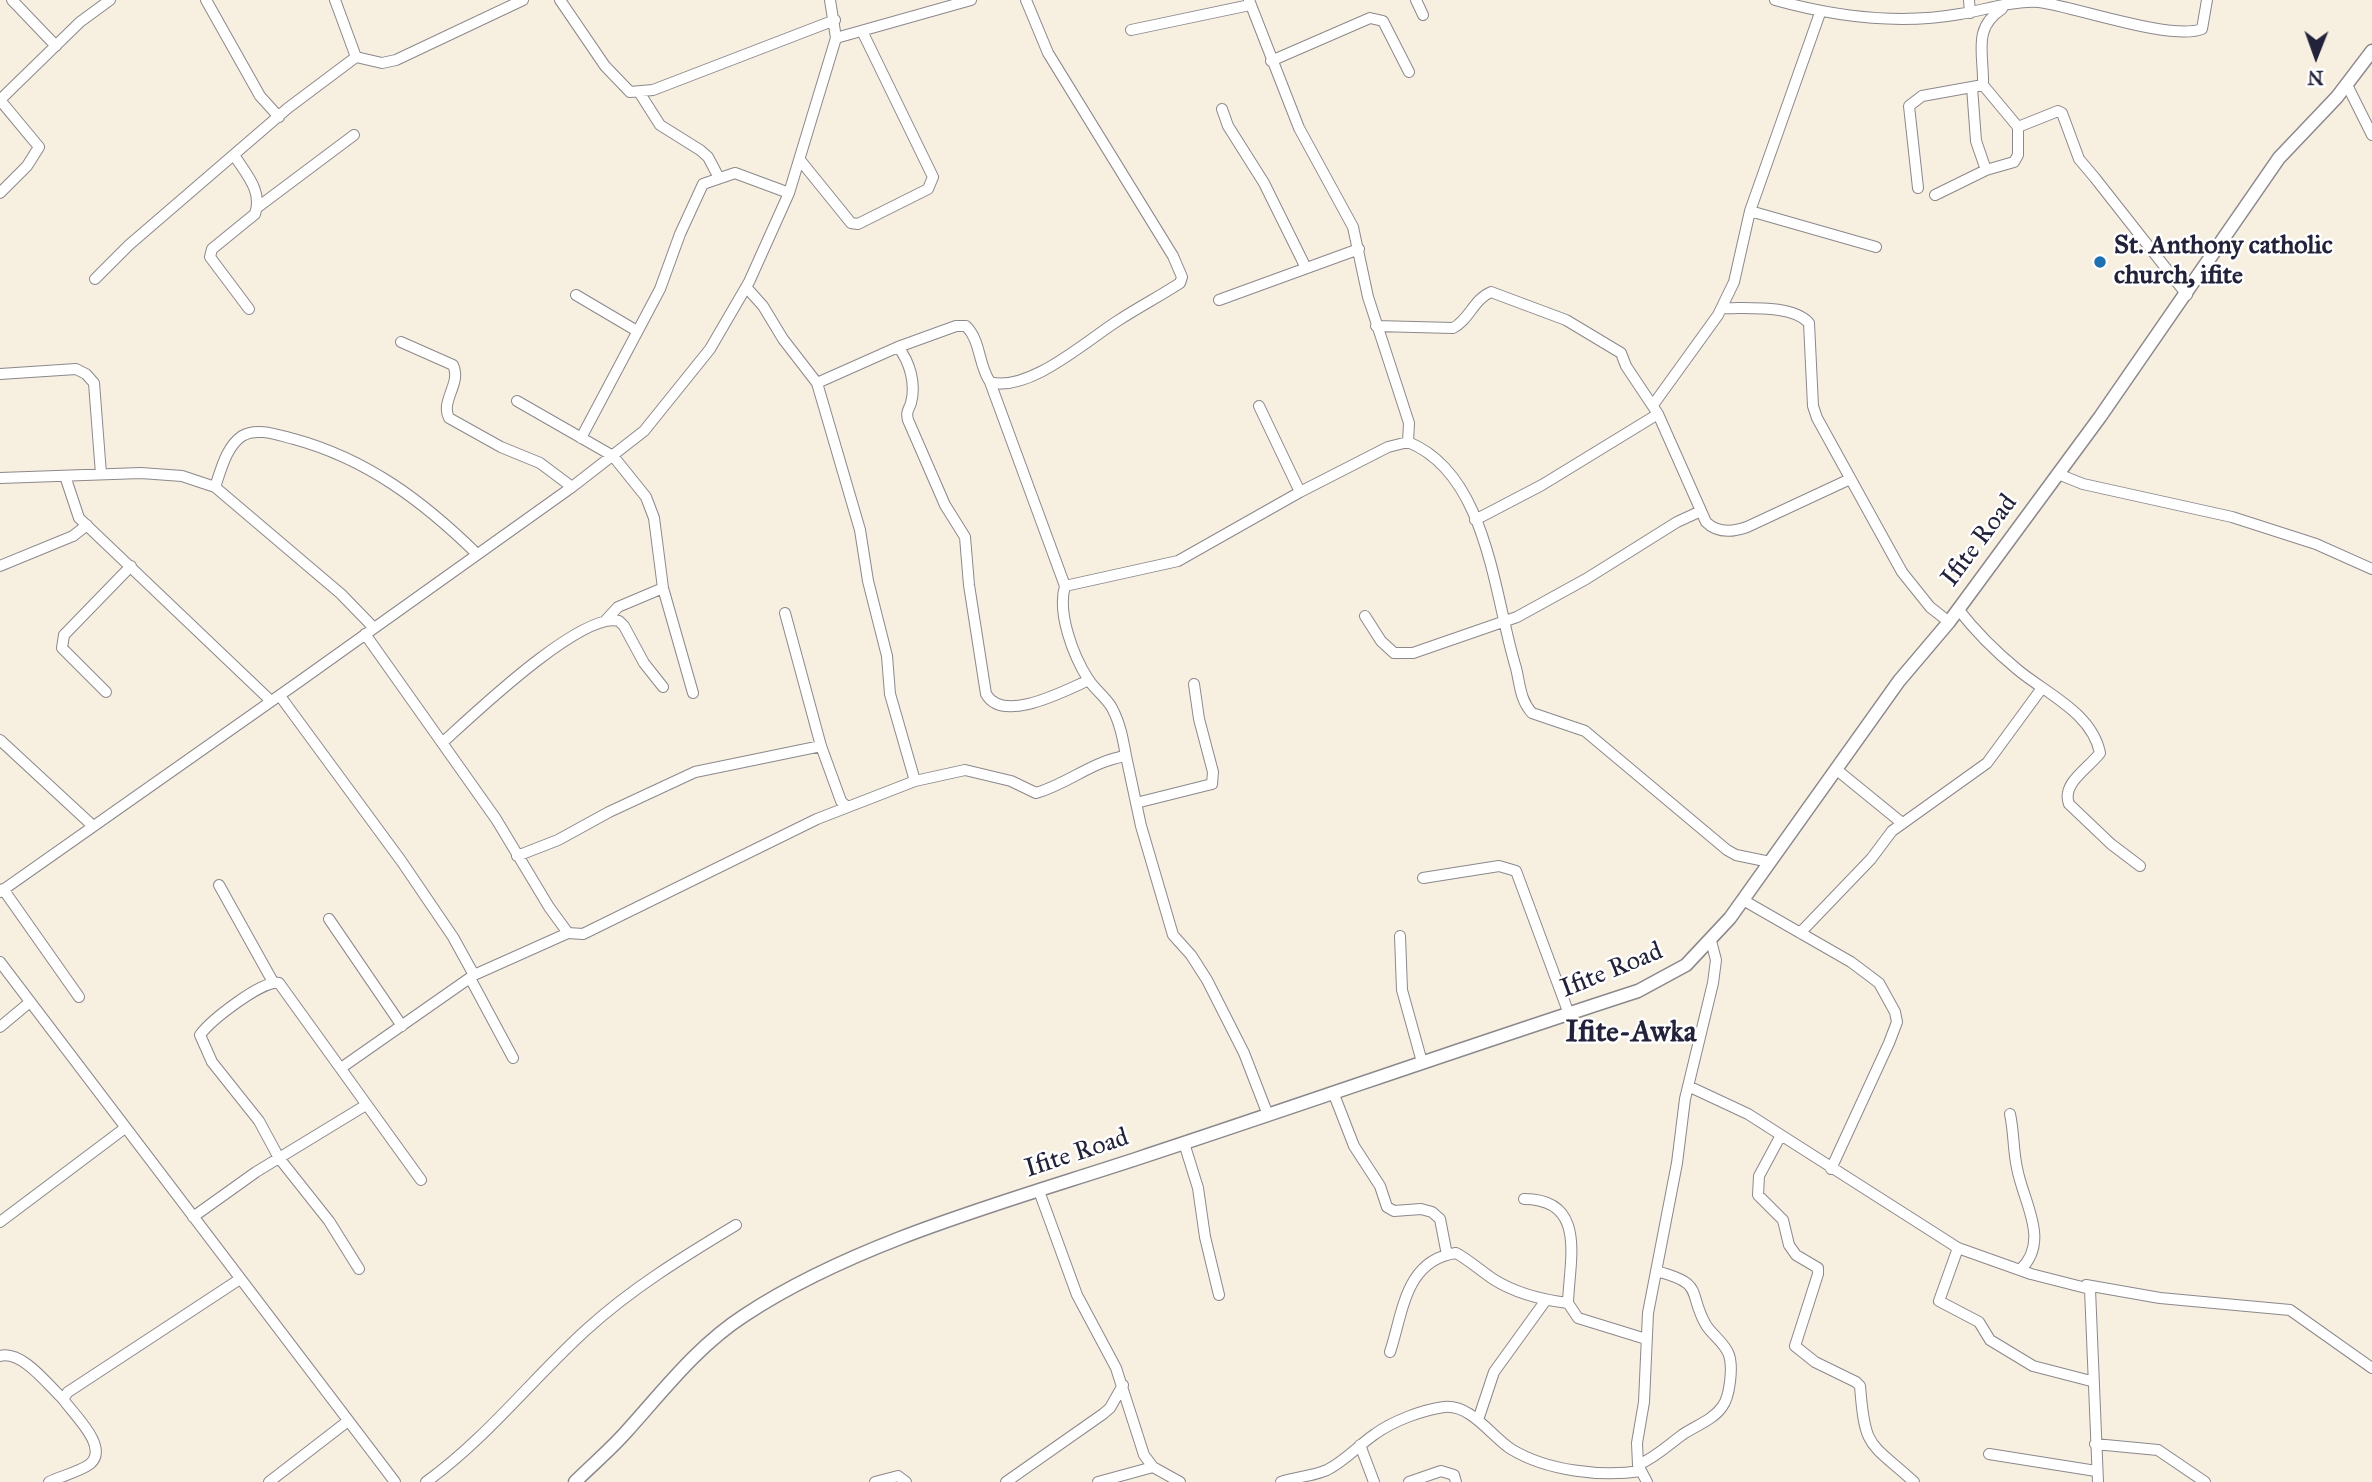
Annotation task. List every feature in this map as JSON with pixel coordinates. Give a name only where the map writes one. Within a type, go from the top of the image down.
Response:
[{"type":"street","points":[[12,0],[56,46]]},
{"type":"street","points":[[0,192],[27,166],[39,147],[0,100],[56,46],[110,0]]},
{"type":"street","points":[[206,0],[260,96],[279,117]]},
{"type":"street","points":[[335,0],[356,57]]},
{"type":"street","points":[[356,57],[382,63],[396,60],[523,0]]},
{"type":"street","points":[[79,997],[2,890],[572,487],[644,431],[710,349],[746,287],[789,193],[836,38],[830,0]]},
{"type":"street","points":[[836,38],[971,0]]},
{"type":"street","points":[[990,382],[1012,383],[1035,374],[1180,283],[1182,277],[1173,256],[1048,52],[1026,0]]},
{"type":"street","points":[[1416,0],[1423,15]]},
{"type":"street","points":[[1775,0],[1820,13],[1908,21],[2038,2],[2117,20],[2196,31],[2202,29],[2206,21],[2207,0]]},
{"type":"street","points":[[1969,0],[1970,12]]},
{"type":"street","points":[[565,2],[620,85],[630,92],[653,90],[835,20]]},
{"type":"street","points":[[1130,30],[1250,3],[1271,61],[1309,149],[1353,227],[1377,326],[1409,423],[1408,442]]},
{"type":"street","points":[[1986,170],[1976,141],[1982,30],[1990,17],[2009,5]]},
{"type":"street","points":[[1475,520],[1553,478],[1656,410],[1722,308],[1734,282],[1750,211],[1820,13]]},
{"type":"street","points":[[1271,61],[1370,18],[1383,20],[1409,72]]},
{"type":"street","points":[[800,160],[851,223],[858,223],[928,189],[933,184],[933,177],[909,124],[862,31]]},
{"type":"street","name":"Ifite Road","points":[[575,1482],[625,1434],[693,1355],[747,1313],[876,1249],[1039,1191],[1639,991],[1686,965],[1711,941],[1743,900],[1899,681],[1958,609],[2058,474],[2187,295],[2280,158],[2347,85],[2372,51]]},
{"type":"street","points":[[95,279],[129,245],[234,155],[356,57]]},
{"type":"street","points":[[2347,85],[2371,130]]},
{"type":"street","points":[[1935,195],[1986,170],[2014,162],[2018,156],[2018,127],[1978,86]]},
{"type":"street","points":[[1918,188],[1909,106],[1922,96],[1978,86]]},
{"type":"street","points":[[639,92],[660,125],[700,149],[708,157],[718,176]]},
{"type":"street","points":[[1222,109],[1228,126],[1264,183],[1306,268]]},
{"type":"street","points":[[2018,127],[2058,111],[2062,113],[2084,169],[2187,295]]},
{"type":"street","points":[[258,207],[354,135]]},
{"type":"street","points":[[234,155],[258,193],[258,207],[255,214],[211,253],[210,257],[249,309]]},
{"type":"street","points":[[581,438],[660,289],[692,203],[703,184],[718,176],[735,173],[789,193]]},
{"type":"street","points":[[1750,211],[1876,247]]},
{"type":"street","points":[[1219,300],[1359,249]]},
{"type":"street","points":[[746,287],[764,306],[783,339],[817,383],[860,530],[868,582],[887,656],[890,694],[915,781]]},
{"type":"street","points":[[1377,326],[1453,328],[1460,324],[1483,295],[1491,292],[1539,308],[1616,348],[1656,410],[1709,526],[1738,530],[1848,480]]},
{"type":"street","points":[[576,295],[637,331]]},
{"type":"street","points":[[1722,308],[1786,312],[1803,317],[1809,323],[1813,406],[1848,480],[1902,572],[1930,607],[1948,621]]},
{"type":"street","points":[[817,383],[898,347],[956,326],[966,326],[972,333],[983,372],[990,382],[1065,586],[1062,595],[1065,622],[1089,680],[1112,708],[1123,736],[1136,803],[1173,935],[1191,955],[1207,980],[1244,1052],[1268,1115]]},
{"type":"street","points":[[401,342],[453,365],[456,377],[447,405],[449,418],[501,447],[540,463],[572,487]]},
{"type":"street","points":[[898,347],[905,355],[913,385],[906,413],[908,420],[945,505],[965,537],[969,585],[986,694],[992,703],[998,706],[1027,704],[1089,680]]},
{"type":"street","points":[[0,374],[76,369],[86,373],[94,383],[101,474]]},
{"type":"street","points":[[517,401],[613,456],[646,497],[653,518],[663,587],[693,693]]},
{"type":"street","points":[[1259,406],[1300,492]]},
{"type":"street","points":[[215,487],[226,455],[240,437],[251,432],[271,433],[332,450],[377,471],[450,527],[477,554]]},
{"type":"street","points":[[1065,586],[1178,561],[1300,492],[1388,447],[1408,442],[1426,451],[1465,493],[1500,593],[1521,692],[1532,713],[1585,731],[1727,850],[1736,855],[1770,862]]},
{"type":"street","points":[[0,478],[141,472],[182,476],[215,487],[341,594],[374,628]]},
{"type":"street","points":[[2058,474],[2083,484],[2232,517],[2316,544],[2372,569]]},
{"type":"street","points":[[65,476],[74,509],[87,525],[275,699],[402,862],[453,936],[513,1058]]},
{"type":"street","points":[[1365,616],[1381,641],[1394,653],[1405,654],[1505,622],[1586,579],[1658,533],[1701,511]]},
{"type":"street","points":[[0,566],[73,536],[87,525]]},
{"type":"street","points":[[106,692],[62,648],[62,643],[64,635],[131,566]]},
{"type":"street","points":[[442,743],[543,655],[577,633],[606,620],[618,607],[663,587]]},
{"type":"street","points":[[1958,609],[1991,647],[2082,718],[2098,746],[2099,753],[2071,786],[2067,798],[2069,804],[2111,844],[2140,866]]},
{"type":"street","points":[[785,613],[821,746],[841,801],[847,807]]},
{"type":"street","points":[[606,620],[619,621],[624,626],[644,663],[663,687]]},
{"type":"street","points":[[365,634],[496,820],[568,933]]},
{"type":"street","points":[[1136,803],[1212,784],[1213,772],[1199,719],[1194,684]]},
{"type":"street","points":[[1800,933],[1902,824],[1987,763],[2042,688]]},
{"type":"street","points":[[0,740],[93,826]]},
{"type":"street","points":[[517,856],[558,840],[609,811],[695,772],[821,746]]},
{"type":"street","points":[[341,1068],[472,976],[568,933],[583,934],[711,869],[847,807],[915,781],[965,770],[1011,781],[1036,793],[1050,789],[1078,772],[1126,755]]},
{"type":"street","points":[[1837,770],[1902,824]]},
{"type":"street","points":[[1423,878],[1499,866],[1516,871],[1569,1014]]},
{"type":"street","points":[[219,885],[273,982],[287,990],[421,1180]]},
{"type":"street","points":[[1743,900],[1851,962],[1880,983],[1891,1002],[1897,1021],[1852,1130],[1831,1169]]},
{"type":"street","points":[[329,919],[402,1026]]},
{"type":"street","points":[[1400,936],[1402,990],[1422,1062]]},
{"type":"street","points":[[1647,1482],[1640,1468],[1637,1443],[1644,1402],[1646,1339],[1688,1086],[1713,983],[1716,960],[1711,941]]},
{"type":"street","points":[[0,962],[395,1482]]},
{"type":"street","points":[[273,982],[209,1023],[200,1035],[212,1062],[259,1121],[279,1158],[330,1221],[359,1269]]},
{"type":"street","points":[[0,1027],[30,1002]]},
{"type":"street","points":[[1688,1086],[1748,1114],[1958,1248],[2020,1270],[2086,1285],[2160,1298],[2290,1310],[2372,1367]]},
{"type":"street","points":[[1333,1092],[1354,1146],[1380,1186],[1387,1207],[1394,1211],[1421,1209],[1432,1212],[1440,1219],[1447,1255]]},
{"type":"street","points":[[192,1217],[279,1158],[366,1105]]},
{"type":"street","points":[[2010,1114],[2019,1179],[2035,1228],[2029,1261],[2020,1270]]},
{"type":"street","points":[[0,1222],[125,1128]]},
{"type":"street","points":[[1781,1135],[1759,1176],[1758,1195],[1783,1220],[1789,1245],[1797,1255],[1818,1268],[1795,1346],[1798,1352],[1836,1374],[1856,1381],[1860,1386],[1864,1427],[1870,1444],[1914,1482]]},
{"type":"street","points":[[1184,1143],[1198,1188],[1203,1227],[1219,1296]]},
{"type":"street","points":[[1039,1191],[1077,1295],[1123,1385],[1134,1430],[1144,1455],[1153,1467],[1179,1482]]},
{"type":"street","points":[[1524,1199],[1551,1203],[1564,1217],[1572,1232],[1568,1303],[1578,1318],[1646,1339]]},
{"type":"street","points":[[426,1482],[458,1457],[584,1331],[623,1297],[663,1269],[736,1226]]},
{"type":"street","points":[[1958,1248],[1939,1301],[1979,1322],[1990,1340],[2033,1366],[2091,1381]]},
{"type":"street","points":[[1390,1352],[1406,1293],[1432,1260],[1447,1255],[1456,1253],[1497,1282],[1546,1300],[1568,1303]]},
{"type":"street","points":[[1281,1482],[1327,1470],[1377,1432],[1405,1418],[1446,1407],[1455,1407],[1478,1420],[1512,1450],[1553,1465],[1586,1473],[1640,1468],[1718,1412],[1724,1404],[1731,1364],[1728,1353],[1705,1323],[1698,1296],[1691,1286],[1675,1276],[1656,1270]]},
{"type":"street","points":[[63,1399],[68,1392],[240,1279]]},
{"type":"street","points":[[2086,1285],[2090,1289],[2092,1300],[2091,1381],[2098,1482]]},
{"type":"street","points":[[1478,1420],[1494,1372],[1546,1300]]},
{"type":"street","points":[[3,1352],[20,1359],[63,1399],[97,1443],[96,1455],[90,1464],[49,1482]]},
{"type":"street","points":[[1006,1482],[1103,1414],[1110,1408],[1123,1385]]},
{"type":"street","points":[[269,1482],[348,1421]]},
{"type":"street","points":[[2095,1444],[2158,1450],[2205,1482]]},
{"type":"street","points":[[1360,1445],[1374,1482]]},
{"type":"street","points":[[1989,1454],[2096,1471]]},
{"type":"street","points":[[1098,1482],[1153,1467]]},
{"type":"street","points":[[1409,1482],[1441,1471],[1454,1475],[1456,1482]]},
{"type":"street","points":[[876,1482],[898,1476],[906,1482]]},
{"type":"place","name":"St. Anthony catholic church, ifite","points":[[2100,262]]},
{"type":"district","name":"Ifite-Awka","points":[[1631,1034]]}]
